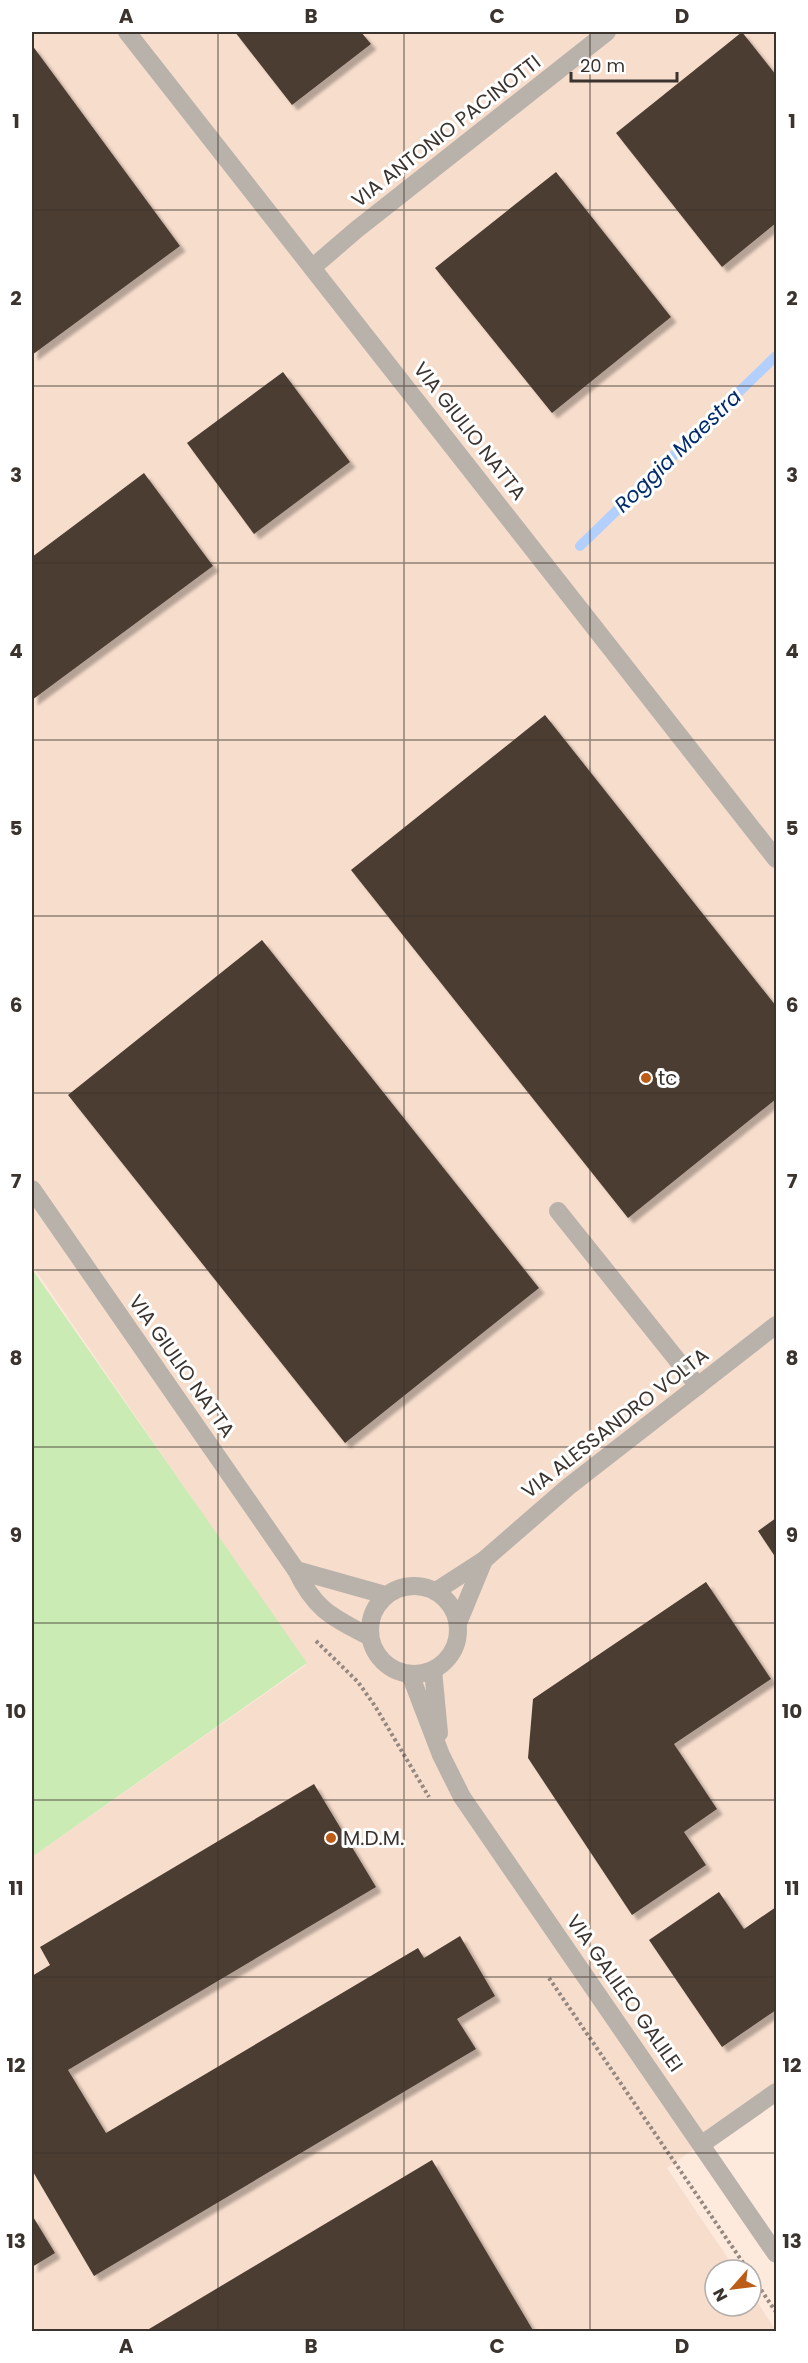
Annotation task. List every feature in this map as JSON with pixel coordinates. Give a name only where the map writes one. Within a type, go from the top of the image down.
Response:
[{"type":"street","name":"VIA GIULIO NATTA","points":[[127,32],[777,859]]},
{"type":"street","name":"VIA ANTONIO PACINOTTI","points":[[313,267],[607,32]]},
{"type":"street","name":"VIA GIULIO NATTA","points":[[32,1188],[296,1570],[306,1592],[316,1604],[335,1619],[370,1637]]},
{"type":"street","points":[[558,1211],[698,1386]]},
{"type":"street","name":"VIA ALESSANDRO VOLTA","points":[[484,1560],[568,1487],[777,1325]]},
{"type":"street","points":[[436,1591],[484,1560]]},
{"type":"street","points":[[458,1623],[484,1560]]},
{"type":"street","points":[[296,1570],[385,1595]]},
{"type":"street","points":[[417,1585],[436,1591],[451,1606],[458,1623],[459,1632],[447,1660],[433,1671],[410,1674],[389,1667],[381,1661],[373,1648],[370,1637],[370,1622],[377,1604],[395,1589],[417,1585]]},
{"type":"street","name":"VIA GALILEO GALILEI","points":[[433,1671],[441,1755]]},
{"type":"street","name":"VIA GALILEO GALILEI","points":[[410,1674],[441,1755],[462,1797],[777,2254]]},
{"type":"street","points":[[702,2144],[777,2092]]},
{"type":"path","points":[[314,1638],[358,1682],[375,1706],[431,1801]]},
{"type":"path","points":[[544,1970],[740,2258]]},
{"type":"path","points":[[763,2292],[777,2312]]},
{"type":"shaded area","points":[[32,32],[776,32],[776,2091],[667,2168],[728,2258],[703,2258],[703,2318],[763,2318],[763,2311],[776,2331],[32,2331],[32,1857],[306,1665],[32,1265]]},
{"type":"green space","points":[[32,1269],[307,1663],[32,1857]]},
{"type":"building","points":[[235,32],[361,32],[371,44],[292,105]]},
{"type":"building","points":[[742,32],[776,75],[776,223],[722,267],[616,133]]},
{"type":"building","points":[[32,45],[180,246],[32,355]]},
{"type":"building","points":[[556,172],[671,317],[552,413],[435,268]]},
{"type":"building","points":[[283,372],[350,462],[254,534],[187,443]]},
{"type":"building","points":[[144,473],[213,566],[32,700],[32,557]]},
{"type":"building","points":[[545,715],[776,1006],[776,1099],[628,1218],[351,870]]},
{"type":"building","points":[[262,940],[539,1288],[345,1443],[68,1095]]},
{"type":"building","points":[[776,1518],[776,1558],[758,1531]]},
{"type":"building","points":[[706,1582],[771,1679],[674,1744],[717,1809],[684,1832],[706,1865],[632,1915],[528,1758],[533,1699]]},
{"type":"building","points":[[314,1784],[376,1887],[68,2070],[106,2133],[418,1948],[424,1958],[460,1936],[495,1996],[457,2019],[476,2049],[94,2276],[32,2170],[32,1976],[50,1965],[40,1947]]},
{"type":"building","points":[[719,1892],[744,1929],[776,1907],[776,2010],[722,2047],[649,1940]]},
{"type":"building","points":[[432,2160],[534,2332],[144,2332]]},
{"type":"building","points":[[32,2215],[55,2253],[32,2267]]},
{"type":"waterway","name":"Roggia Maestra","points":[[580,546],[776,356]]},
{"type":"place","name":"tc","points":[[646,1078]]},
{"type":"place","name":"M.D.M.","points":[[331,1838]]}]
